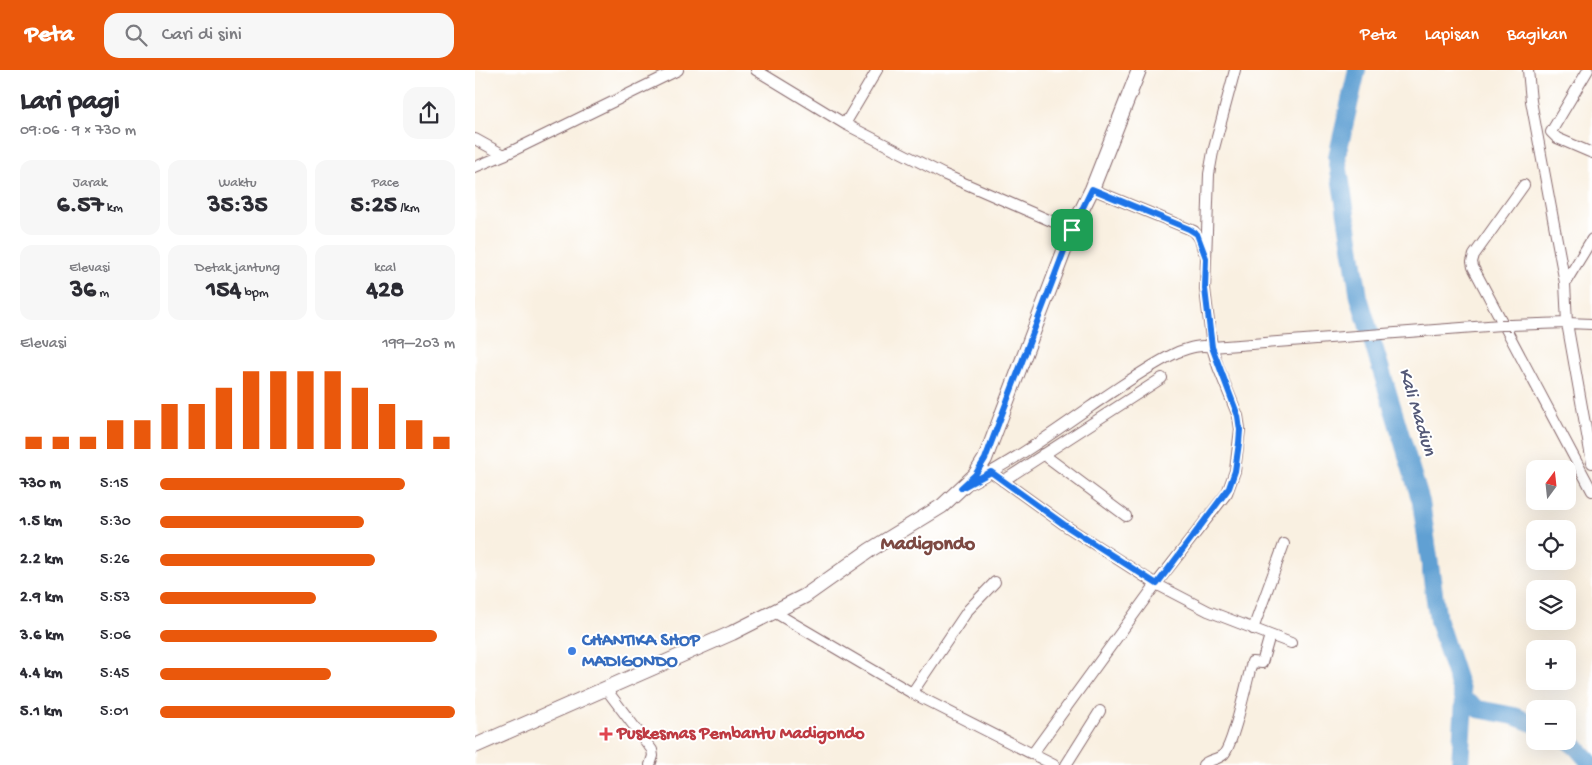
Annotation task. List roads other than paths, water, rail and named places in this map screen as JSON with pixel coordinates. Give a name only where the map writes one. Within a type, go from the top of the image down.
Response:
[{"type":"main road","points":[[475,746],[732,633],[805,596],[870,550],[942,506],[975,475],[985,459],[1072,230],[1092,189],[1139,70]]},
{"type":"street","points":[[475,167],[504,155],[678,70]]},
{"type":"street","points":[[756,70],[845,124],[943,174],[1072,230]]},
{"type":"street","points":[[845,124],[877,70]]},
{"type":"street","points":[[1033,753],[1157,584],[1227,493],[1235,471],[1240,430],[1238,416],[1212,347],[1205,289],[1209,174],[1235,70]]},
{"type":"street","points":[[1528,70],[1531,101],[1565,283],[1567,323],[1592,463]]},
{"type":"street","points":[[1588,70],[1551,132],[1557,138],[1592,153]]},
{"type":"street","points":[[475,139],[504,155]]},
{"type":"street","points":[[1523,185],[1474,255],[1473,268],[1592,491]]},
{"type":"street","points":[[1092,189],[1194,231],[1200,239],[1206,258]]},
{"type":"street","points":[[1565,283],[1592,240]]},
{"type":"street","points":[[961,488],[991,472],[1169,356],[1196,346],[1205,345],[1212,347],[1506,325],[1592,324]]},
{"type":"street","points":[[1003,481],[1161,378]]},
{"type":"street","points":[[1043,454],[1126,516]]},
{"type":"street","points":[[991,472],[1066,526],[1157,584],[1208,611],[1291,643]]},
{"type":"street","points":[[1253,629],[1285,544]]},
{"type":"street","points":[[912,693],[968,610],[995,582]]},
{"type":"street","points":[[774,612],[912,693],[1054,765]]},
{"type":"street","points":[[1203,765],[1220,757],[1226,751],[1233,733],[1252,662],[1261,663],[1271,635]]},
{"type":"street","points":[[606,689],[652,750],[653,756],[650,765]]},
{"type":"street","points":[[1066,765],[1100,711]]},
{"type":"waterway","name":"Kali Madiun","points":[[1357,70],[1337,157],[1359,297],[1421,502],[1438,621],[1464,700],[1460,765]]},
{"type":"waterway","points":[[1464,700],[1478,709],[1514,716],[1526,721]]},
{"type":"waterway","points":[[1576,747],[1592,765]]},
{"type":"place","name":"CHANTIKA SHOP MADIGONDO","points":[[572,651]]},
{"type":"place","name":"Puskesmas Pembantu Madigondo","points":[[606,734]]},
{"type":"district","name":"Madigondo","points":[[928,545]]}]
